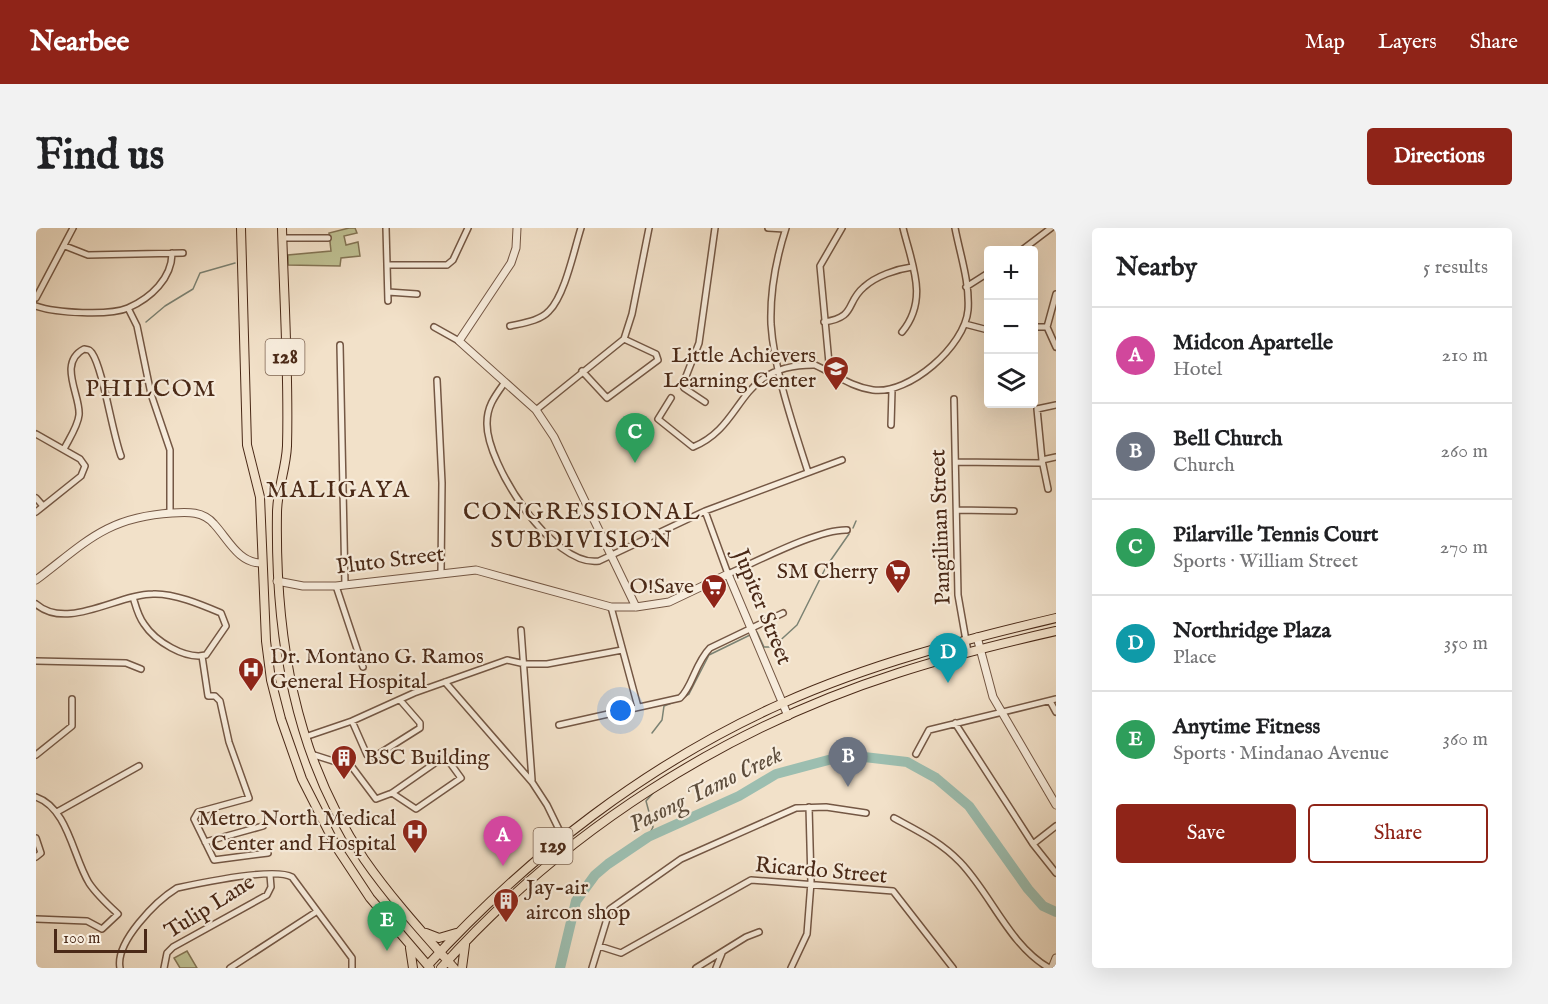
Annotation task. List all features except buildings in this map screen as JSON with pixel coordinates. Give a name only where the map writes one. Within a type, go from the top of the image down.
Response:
[{"type":"main road","name":"128","points":[[241,228],[247,439],[260,497],[266,641],[271,680],[281,719],[302,779],[333,842],[370,898],[429,966]]},
{"type":"main road","name":"128","points":[[282,228],[287,441],[277,505],[278,581],[284,657],[297,715],[310,754],[329,797],[360,852],[440,952],[448,966]]},
{"type":"main road","name":"129","points":[[429,966],[462,929],[513,880],[561,839],[654,774],[721,734],[783,703],[849,677],[964,640],[1056,618]]},
{"type":"main road","name":"129","points":[[448,966],[467,940],[513,895],[568,848],[672,776],[727,745],[788,716],[897,673],[968,652],[1056,631]]},
{"type":"main road","points":[[281,719],[297,715]]},
{"type":"main road","points":[[419,927],[429,935],[439,938],[462,929]]},
{"type":"main road","points":[[462,968],[461,955],[467,940]]},
{"type":"main road","points":[[408,942],[413,968]]},
{"type":"street","points":[[36,298],[74,228]]},
{"type":"street","points":[[386,228],[389,265],[388,301]]},
{"type":"street","points":[[389,265],[447,265],[455,257],[468,228]]},
{"type":"street","points":[[459,341],[511,263],[516,248],[517,228]]},
{"type":"street","points":[[510,326],[534,320],[549,312],[558,298],[581,228]]},
{"type":"street","points":[[536,410],[624,339],[632,315],[649,228]]},
{"type":"street","points":[[705,402],[683,386],[699,343],[715,228]]},
{"type":"street","points":[[768,228],[785,229],[775,269],[771,312],[780,371],[808,472]]},
{"type":"street","points":[[830,374],[820,266],[842,228]]},
{"type":"street","points":[[902,332],[918,305],[903,228]]},
{"type":"street","points":[[671,398],[658,419],[691,447],[713,436],[751,387],[767,374],[815,365],[830,374],[867,389],[892,390],[907,383],[934,363],[955,342],[965,324],[968,307],[966,286],[955,228]]},
{"type":"street","points":[[1027,246],[1051,228]]},
{"type":"street","points":[[282,238],[328,238]]},
{"type":"street","points":[[65,246],[88,255],[183,253]]},
{"type":"street","points":[[36,306],[72,311],[107,311],[128,308],[165,280],[172,267],[172,253]]},
{"type":"street","points":[[824,322],[838,320],[847,315],[865,286],[889,274],[912,267]]},
{"type":"street","points":[[966,286],[984,275]]},
{"type":"street","points":[[388,292],[417,294]]},
{"type":"street","points":[[1056,294],[1047,327],[1056,347]]},
{"type":"street","points":[[128,308],[137,326],[147,381],[170,450],[170,513]]},
{"type":"street","points":[[965,324],[984,329]]},
{"type":"street","points":[[434,327],[459,341],[536,410],[554,437],[636,607]]},
{"type":"street","points":[[1038,327],[1047,327]]},
{"type":"street","points":[[582,371],[607,398],[658,360],[656,354],[624,339]]},
{"type":"street","points":[[340,345],[345,585]]},
{"type":"street","points":[[64,449],[79,417],[71,374],[77,354],[84,349],[89,350],[98,367],[111,429],[121,456]]},
{"type":"street","points":[[437,381],[442,483],[441,572]]},
{"type":"street","points":[[505,382],[492,400],[487,424],[494,455],[507,484],[534,520],[559,546],[585,561],[598,561],[611,556],[705,511],[842,460]]},
{"type":"street","points":[[891,425],[892,390]]},
{"type":"street","name":"Pangilinan Street","points":[[954,399],[958,595],[964,640],[968,652]]},
{"type":"street","points":[[1048,489],[1042,461],[1037,409],[1056,405]]},
{"type":"street","points":[[36,434],[84,462],[84,471],[36,512]]},
{"type":"street","points":[[956,462],[1042,461],[1056,457]]},
{"type":"street","points":[[36,498],[43,506]]},
{"type":"street","points":[[957,510],[1014,511]]},
{"type":"street","name":"Jupiter Street","points":[[705,511],[750,629],[788,716]]},
{"type":"street","points":[[36,580],[113,524],[170,513],[192,512],[208,518],[242,557],[249,562],[262,562]]},
{"type":"street","name":"Pluto Street","points":[[278,581],[303,586],[336,586],[441,572],[489,572],[611,607],[636,607],[669,602],[728,574],[833,531],[847,530]]},
{"type":"street","points":[[336,586],[363,667]]},
{"type":"street","points":[[36,604],[49,611],[64,614],[134,597],[159,594],[221,613],[226,621],[224,631],[208,653],[202,656],[175,649],[152,634],[139,615],[134,597]]},
{"type":"street","points":[[611,607],[638,707]]},
{"type":"street","points":[[559,725],[682,696],[706,653],[722,641],[783,613]]},
{"type":"street","points":[[522,630],[532,782]]},
{"type":"street","points":[[977,637],[993,697],[1056,805]]},
{"type":"street","points":[[304,737],[352,721],[445,682],[507,660],[525,664],[547,664],[622,650]]},
{"type":"street","points":[[202,656],[208,696],[215,696],[220,701],[230,746],[249,798],[195,815],[194,819],[214,860],[268,853]]},
{"type":"street","points":[[36,662],[126,663],[135,664],[141,669]]},
{"type":"street","points":[[445,682],[532,782],[547,805],[561,839],[568,848]]},
{"type":"street","points":[[36,755],[72,726],[72,699]]},
{"type":"street","points":[[352,721],[367,755],[374,757],[420,728],[420,723],[400,700]]},
{"type":"street","points":[[916,754],[926,732],[955,723],[1053,700],[1056,712]]},
{"type":"street","points":[[955,723],[1033,844],[1056,873]]},
{"type":"street","points":[[310,754],[352,767],[376,799],[392,794],[445,756],[461,778],[416,809],[392,794]]},
{"type":"street","points":[[57,812],[139,766]]},
{"type":"street","points":[[36,797],[45,800],[57,812],[88,882],[99,897],[117,914],[102,929],[87,921],[36,919]]},
{"type":"street","points":[[592,968],[610,909],[681,859],[789,810],[809,807],[866,813]]},
{"type":"street","points":[[791,968],[807,934],[811,882],[809,807]]},
{"type":"street","points":[[894,818],[937,840],[961,863],[1017,939],[1051,968],[1056,958]]},
{"type":"street","points":[[205,842],[263,826]]},
{"type":"street","points":[[1033,844],[1056,826]]},
{"type":"street","points":[[36,838],[38,857]]},
{"type":"street","points":[[120,968],[118,957],[127,938],[167,894],[177,888],[270,874],[285,874],[292,877],[352,958],[352,968]]},
{"type":"street","name":"Tulip Lane","points":[[164,968],[165,959],[172,947],[267,895],[272,887],[270,874]]},
{"type":"street","name":"Ricardo Street","points":[[599,946],[621,953],[744,881],[811,882],[893,891],[953,968]]},
{"type":"street","points":[[230,968],[316,912]]},
{"type":"street","points":[[696,968],[746,937],[759,932]]},
{"type":"street","points":[[716,968],[722,953]]},
{"type":"green space","points":[[355,228],[357,233],[344,236],[346,245],[358,242],[360,256],[341,258],[340,266],[288,265],[288,255],[331,251],[329,233]]},
{"type":"green space","points":[[187,951],[197,968],[180,968],[174,958]]},
{"type":"waterway","points":[[146,322],[165,306],[193,289],[200,273],[235,263]]},
{"type":"waterway","points":[[853,528],[856,521]]},
{"type":"waterway","points":[[757,632],[764,647],[773,647],[797,625],[826,567],[849,534]]},
{"type":"waterway","points":[[684,697],[689,694],[709,655],[750,635]]},
{"type":"waterway","points":[[652,733],[662,720],[664,706],[677,701]]},
{"type":"waterway","name":"Pasong Tamo Creek","points":[[560,968],[576,901],[595,875],[608,864],[648,837],[739,796],[776,774],[847,755],[907,762],[936,778],[969,806],[1028,889],[1043,906],[1056,912]]},
{"type":"waterway","points":[[648,837],[653,827],[646,801],[654,792]]},
{"type":"place","name":"Little Achievers Learning Center","points":[[836,392]]},
{"type":"place","name":"Pilarville Tennis Court","points":[[635,463]]},
{"type":"place","name":"SM Cherry","points":[[898,595]]},
{"type":"place","name":"O!Save","points":[[714,610]]},
{"type":"place","name":"Northridge Plaza","points":[[948,683]]},
{"type":"place","name":"Dr. Montano G. Ramos General Hospital","points":[[251,693]]},
{"type":"place","name":"BSC Building","points":[[344,781]]},
{"type":"place","name":"Bell Church","points":[[848,787]]},
{"type":"place","name":"Metro North Medical Center and Hospital","points":[[415,855]]},
{"type":"place","name":"Midcon Apartelle","points":[[503,866]]},
{"type":"place","name":"Jay-air aircon shop","points":[[506,924]]},
{"type":"place","name":"Anytime Fitness","points":[[387,951]]},
{"type":"district","name":"PHILCOM","points":[[151,389]]},
{"type":"district","name":"MALIGAYA","points":[[338,490]]},
{"type":"district","name":"CONGRESSIONAL SUBDIVISION","points":[[582,526]]}]
